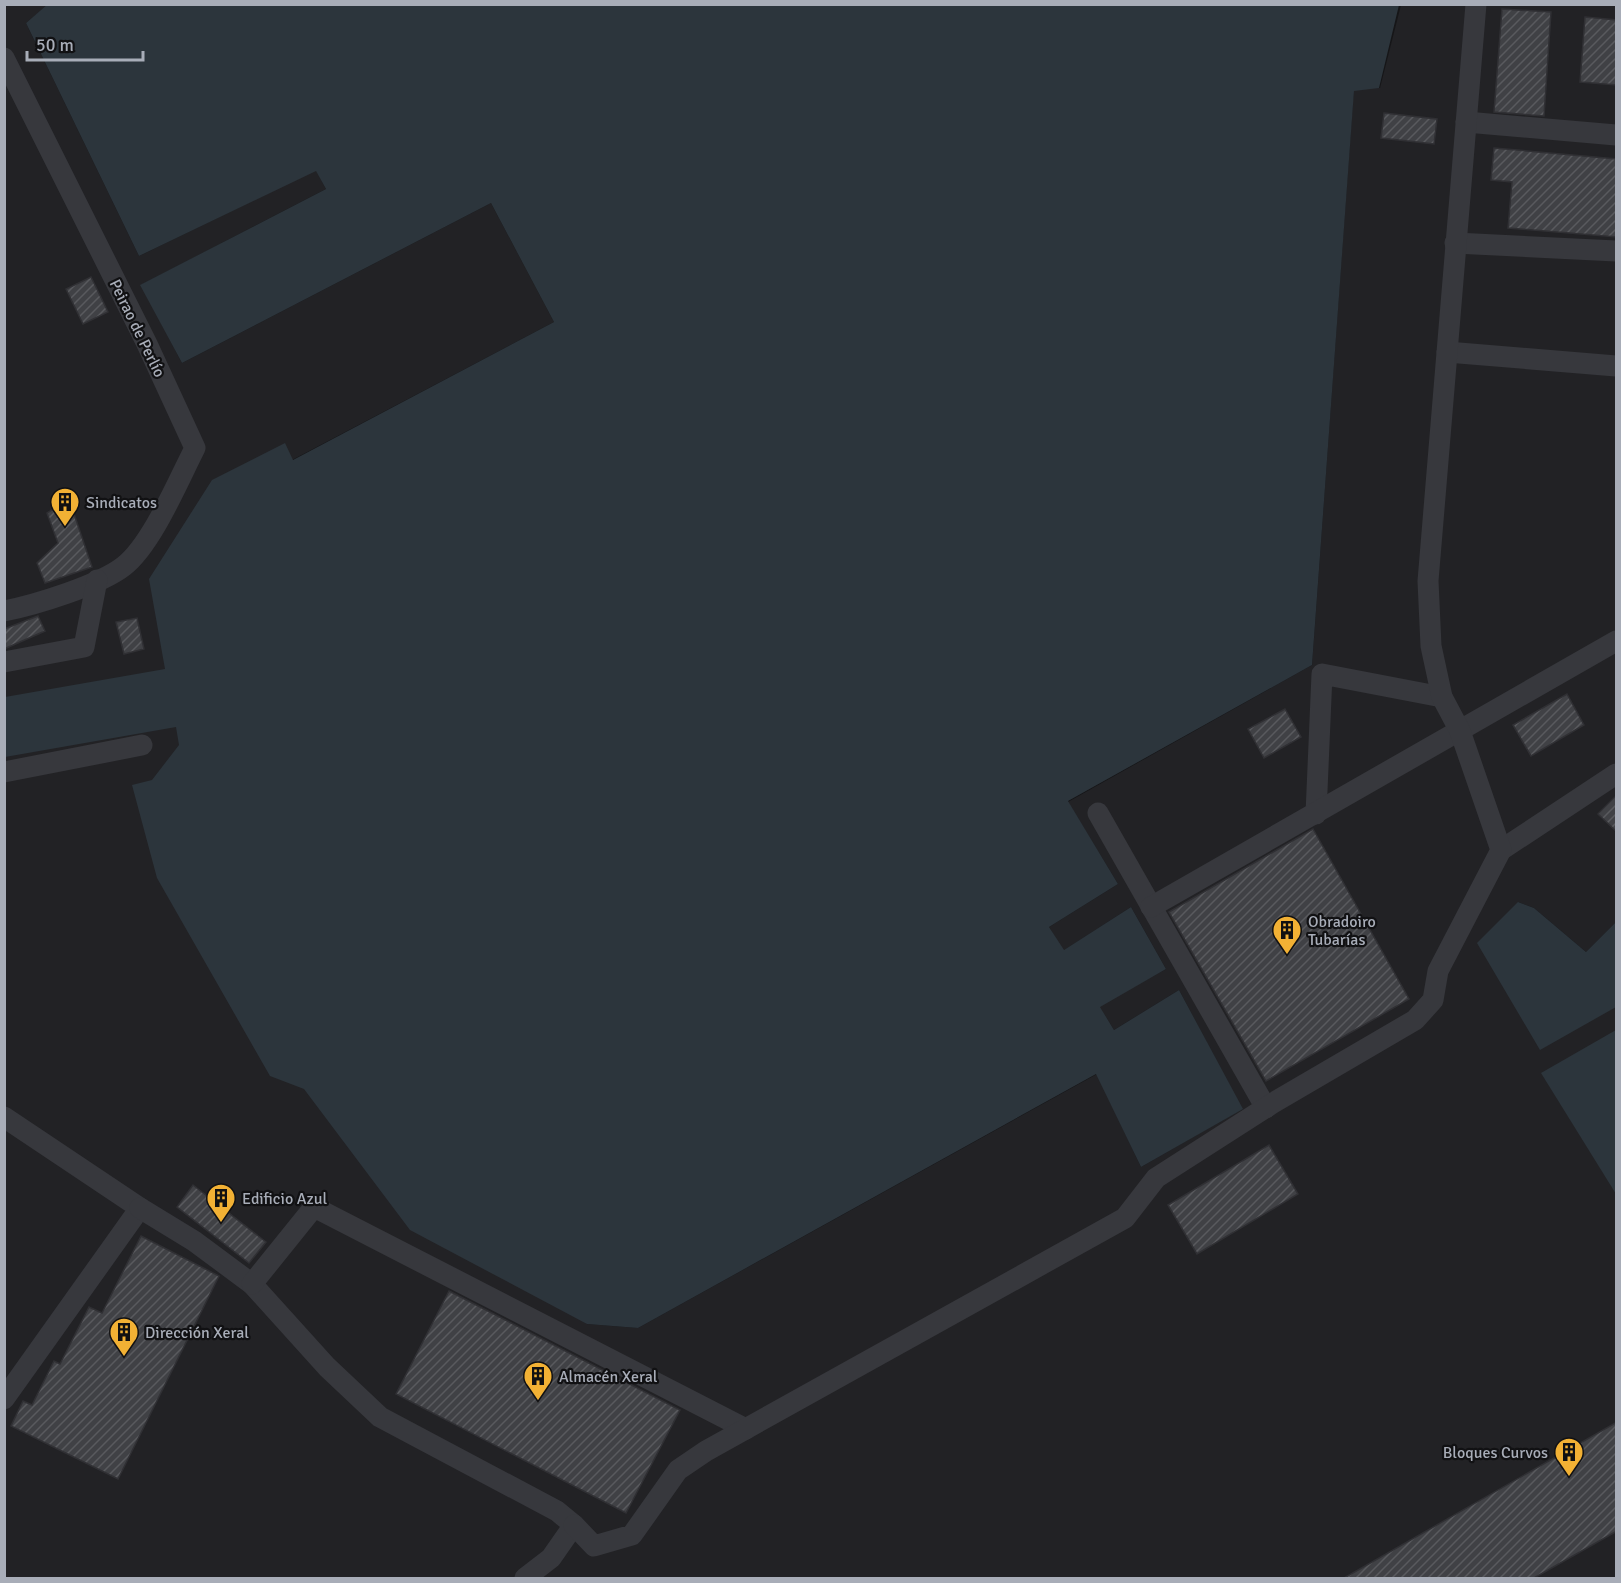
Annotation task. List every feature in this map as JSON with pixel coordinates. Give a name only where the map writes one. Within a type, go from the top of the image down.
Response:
[{"type":"street","points":[[1476,4],[1428,580],[1431,646],[1442,697],[1460,731],[1502,850]]},
{"type":"street","name":"Peirao de Perlío","points":[[4,58],[147,344],[195,448],[146,540],[124,566],[97,580]]},
{"type":"street","points":[[1466,122],[1617,135]]},
{"type":"street","points":[[1455,243],[1617,251]]},
{"type":"street","points":[[1447,352],[1617,366]]},
{"type":"street","points":[[4,611],[61,594],[97,580]]},
{"type":"street","points":[[4,662],[84,647],[97,580]]},
{"type":"street","points":[[1151,907],[1617,641]]},
{"type":"street","points":[[1316,814],[1322,674],[1442,697]]},
{"type":"street","points":[[4,772],[142,745]]},
{"type":"street","points":[[4,1117],[140,1208],[194,1241],[252,1284],[327,1367],[380,1416],[557,1511],[594,1546],[632,1535],[678,1470],[705,1451],[1125,1218],[1156,1178],[1266,1108],[1415,1020],[1433,1000],[1438,971],[1502,850],[1617,774]]},
{"type":"street","points":[[1098,813],[1266,1108]]},
{"type":"street","points":[[252,1284],[314,1207],[746,1429]]},
{"type":"street","points":[[4,1399],[140,1208]]},
{"type":"street","points":[[525,1578],[551,1558],[574,1525]]},
{"type":"shaded area","points":[[48,4],[1399,5],[1379,88],[1354,91],[1312,665],[1068,801],[1118,884],[1049,927],[1064,950],[1131,907],[1166,969],[1100,1007],[1114,1030],[1179,990],[1243,1109],[1141,1167],[1096,1074],[638,1328],[587,1324],[410,1230],[304,1089],[270,1076],[157,878],[132,785],[152,780],[179,745],[176,727],[5,757],[5,697],[165,669],[149,579],[212,480],[285,443],[293,460],[554,322],[491,203],[182,363],[140,285],[326,189],[316,171],[139,256],[26,23]]},
{"type":"shaded area","points":[[5,5],[48,5],[26,23],[139,256],[316,170],[326,189],[141,285],[182,363],[491,203],[554,322],[292,460],[284,443],[304,1088],[587,1324],[638,1328],[1097,1074],[1141,1167],[1242,1109],[1179,990],[1114,1030],[1099,1006],[1166,969],[1131,907],[1063,951],[1049,927],[1118,884],[1068,802],[1312,665],[1354,87],[1380,88],[1401,5],[1616,5],[1616,922],[1586,952],[1534,908],[1518,902],[1616,1006],[1616,1578],[5,1578]]},
{"type":"shaded area","points":[[1518,902],[1534,908],[1586,952],[1616,922],[1616,1007],[1540,1050],[1477,943]]},
{"type":"shaded area","points":[[1616,1030],[1616,1194],[1541,1073]]},
{"type":"building","points":[[1502,9],[1551,12],[1544,116],[1494,112]]},
{"type":"building","points":[[1585,17],[1617,20],[1617,85],[1580,82]]},
{"type":"building","points":[[1384,113],[1437,119],[1434,144],[1381,138]]},
{"type":"building","points":[[1494,148],[1617,159],[1617,237],[1508,228],[1512,182],[1491,180]]},
{"type":"building","points":[[91,277],[108,312],[83,324],[66,289]]},
{"type":"building","name":"Sindicatos","points":[[69,499],[92,567],[45,583],[37,563],[58,543],[47,513]]},
{"type":"building","points":[[38,616],[45,631],[4,649],[4,629]]},
{"type":"building","points":[[137,618],[144,649],[124,654],[116,622]]},
{"type":"building","points":[[1567,694],[1584,725],[1531,756],[1513,725]]},
{"type":"building","points":[[1285,709],[1301,737],[1264,758],[1248,729]]},
{"type":"building","points":[[1617,795],[1617,832],[1598,814]]},
{"type":"building","name":"Obradoiro Tubarías","points":[[1313,829],[1409,999],[1266,1081],[1169,912]]},
{"type":"building","points":[[1269,1145],[1298,1194],[1197,1254],[1168,1205]]},
{"type":"building","name":"Edificio Azul","points":[[193,1185],[266,1242],[249,1263],[177,1207]]},
{"type":"building","name":"Dirección Xeral","points":[[141,1236],[219,1276],[118,1479],[11,1426],[23,1401],[32,1405],[54,1361],[60,1364],[89,1307],[102,1313]]},
{"type":"building","name":"Almacén Xeral","points":[[449,1291],[680,1410],[626,1513],[396,1394]]},
{"type":"building","name":"Bloques Curvos","points":[[1617,1422],[1617,1531],[1534,1578],[1344,1578]]},
{"type":"place","name":"Sindicatos","points":[[65,528]]},
{"type":"place","name":"Obradoiro Tubarías","points":[[1287,956]]},
{"type":"place","name":"Edificio Azul","points":[[221,1224]]},
{"type":"place","name":"Dirección Xeral","points":[[124,1358]]},
{"type":"place","name":"Almacén Xeral","points":[[538,1402]]},
{"type":"place","name":"Bloques Curvos","points":[[1569,1478]]}]
